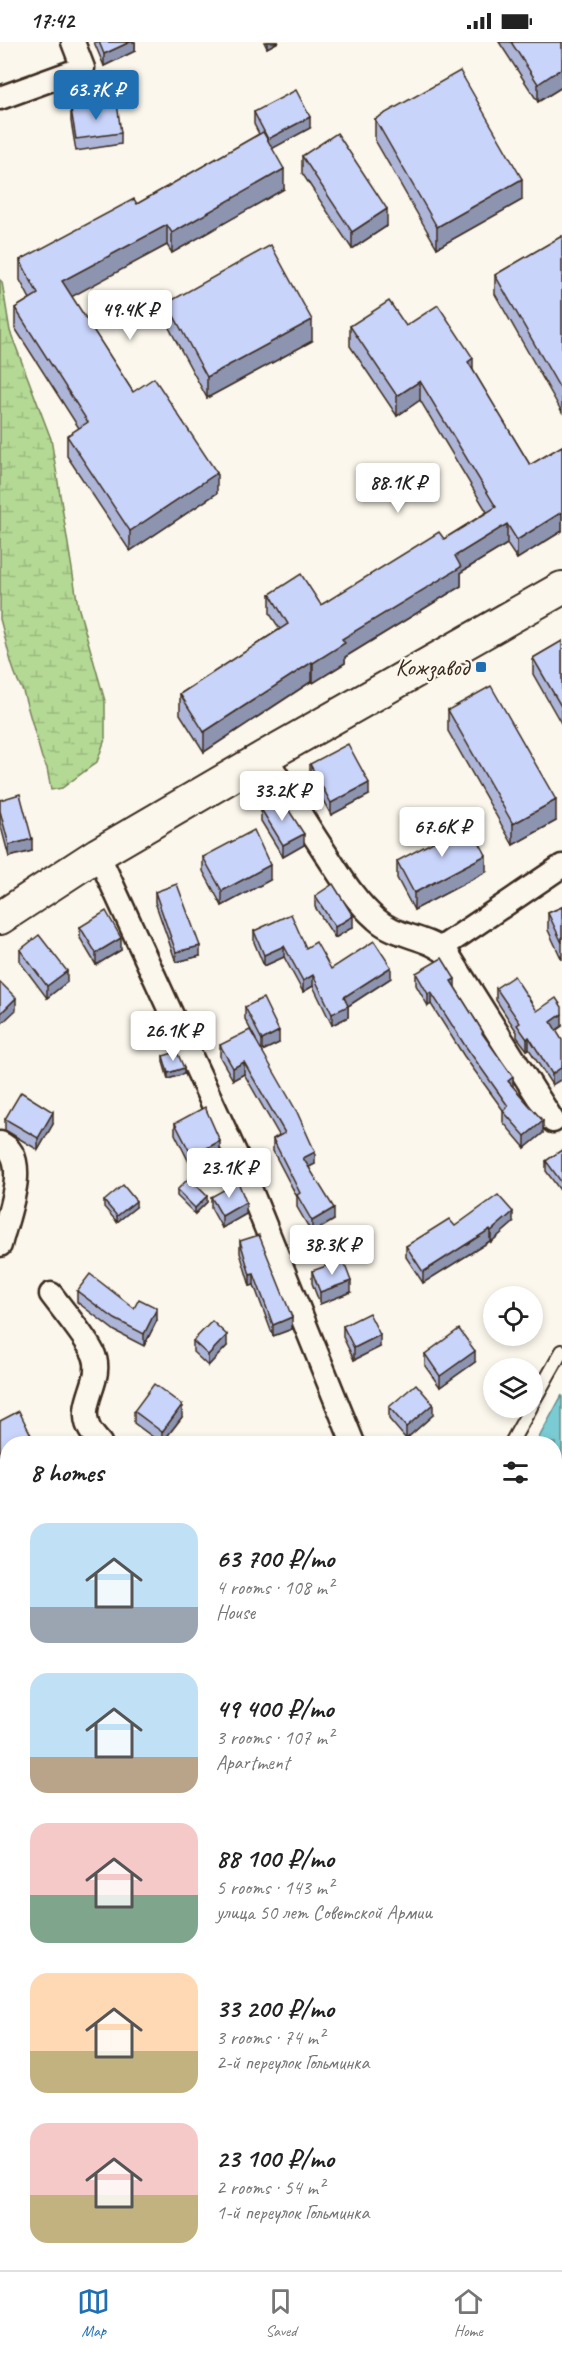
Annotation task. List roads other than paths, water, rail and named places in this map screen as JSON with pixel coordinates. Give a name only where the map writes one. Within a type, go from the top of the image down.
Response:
[{"type":"main road","points":[[0,918],[98,854],[562,588]]},
{"type":"street","points":[[0,98],[83,68],[73,42]]},
{"type":"street","points":[[266,756],[284,790],[358,902],[385,925],[399,933],[441,948],[449,956],[553,1121]]},
{"type":"street","points":[[98,854],[238,1161],[350,1436]]},
{"type":"street","points":[[441,948],[562,866]]},
{"type":"street","points":[[0,1143],[12,1152],[17,1174],[0,1245]]},
{"type":"street","points":[[51,1294],[94,1355],[96,1367],[86,1403],[86,1418],[89,1429],[94,1436]]},
{"type":"lane","points":[[543,1386],[562,1351]]},
{"type":"lane","points":[[515,1436],[525,1418]]},
{"type":"water","points":[[562,1395],[562,1436],[540,1436]]},
{"type":"place","name":"Кожзавод","points":[[481,667]]}]
